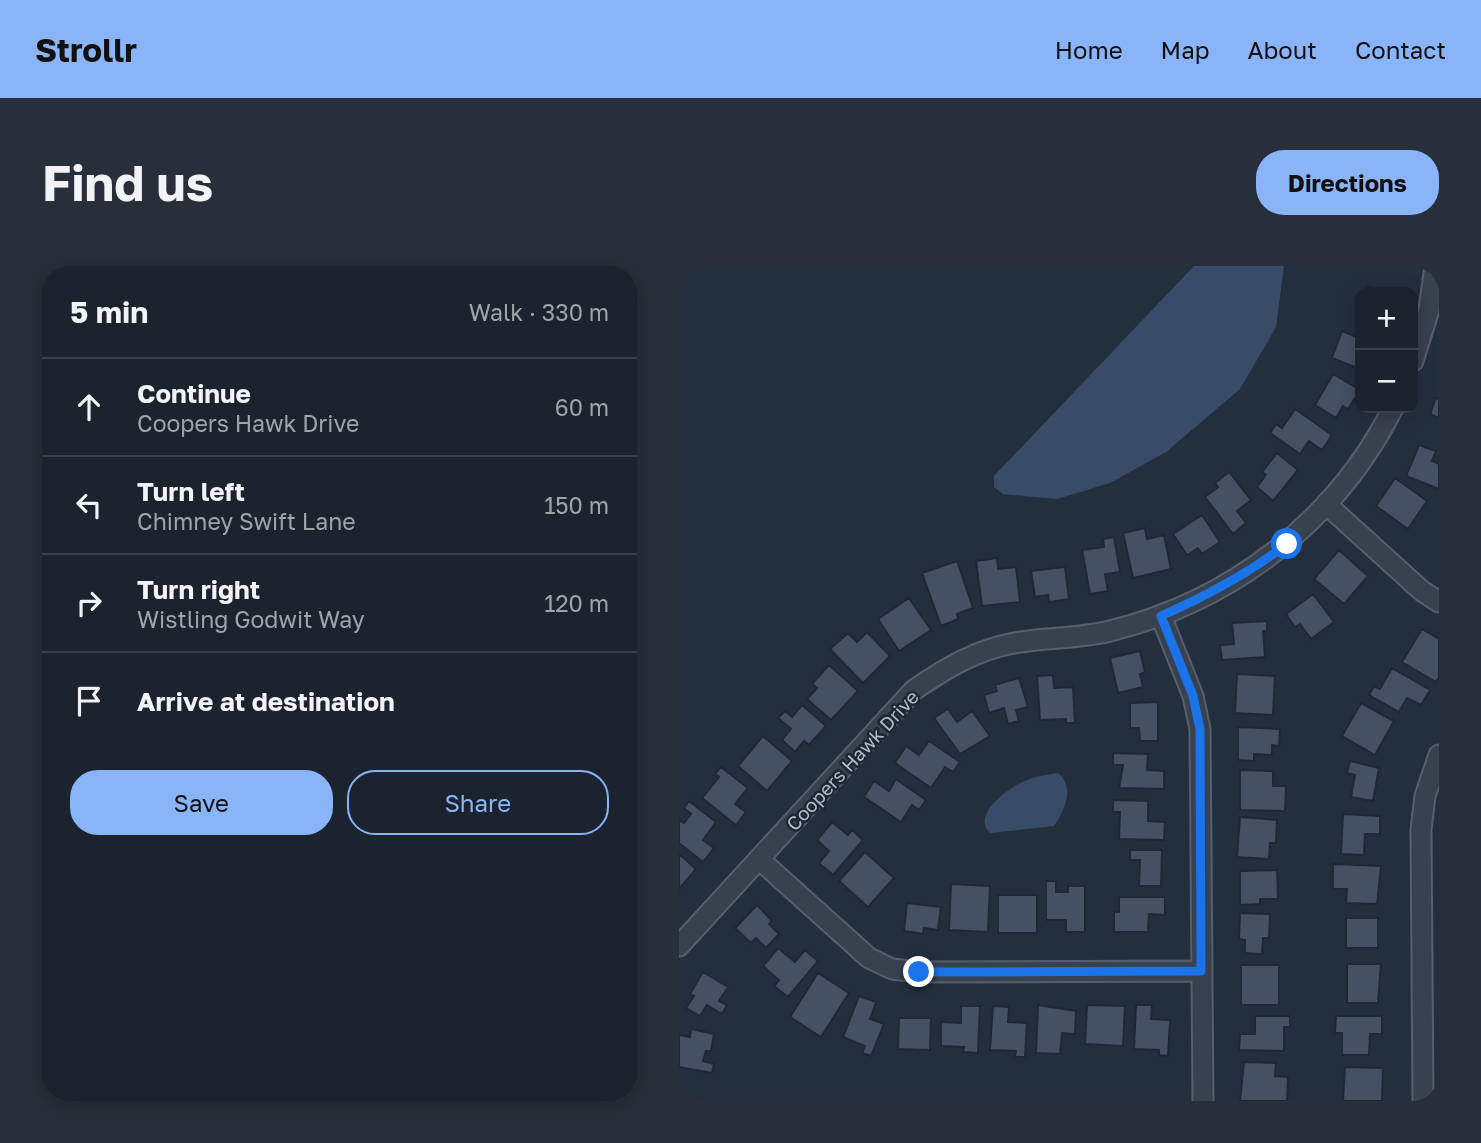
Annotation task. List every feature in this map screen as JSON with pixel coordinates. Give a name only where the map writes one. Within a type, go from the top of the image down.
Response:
[{"type":"street","points":[[1416,350],[1429,310],[1435,266]]},
{"type":"street","name":"Coopers Hawk Drive","points":[[679,946],[914,690],[950,665],[990,648],[1108,632],[1161,616],[1215,591],[1260,565],[1326,504],[1378,438],[1390,413]]},
{"type":"street","points":[[1326,504],[1422,591],[1439,602]]},
{"type":"street","points":[[1161,616],[1193,696],[1200,729],[1202,1101]]},
{"type":"street","points":[[1423,1101],[1431,966],[1420,830],[1425,796],[1439,755]]},
{"type":"street","points":[[760,860],[869,958],[892,969],[919,972],[1201,971]]},
{"type":"water","points":[[1194,266],[1284,266],[1276,327],[1240,389],[1166,452],[1110,483],[1057,499],[1003,494],[994,487],[994,476]]},
{"type":"water","points":[[1058,773],[1066,785],[1067,799],[1054,826],[990,833],[985,826],[985,819],[988,811],[1001,796],[1029,779]]},
{"type":"building","points":[[1342,331],[1355,336],[1355,367],[1332,358]]},
{"type":"building","points":[[1333,374],[1355,387],[1355,398],[1348,409],[1343,406],[1336,418],[1315,405]]},
{"type":"building","points":[[1436,398],[1439,399],[1439,418],[1430,414]]},
{"type":"building","points":[[1295,409],[1332,435],[1322,450],[1309,441],[1300,454],[1270,433],[1276,424],[1282,428]]},
{"type":"building","points":[[1419,445],[1436,451],[1432,461],[1439,464],[1439,489],[1406,476]]},
{"type":"building","points":[[1277,453],[1298,470],[1273,501],[1257,487],[1266,475],[1262,472]]},
{"type":"building","points":[[1229,472],[1251,500],[1237,511],[1246,523],[1233,534],[1205,497],[1218,487],[1215,483]]},
{"type":"building","points":[[1395,478],[1427,501],[1408,529],[1376,506]]},
{"type":"building","points":[[1202,515],[1220,542],[1202,554],[1198,548],[1187,555],[1173,534]]},
{"type":"building","points":[[1145,528],[1147,539],[1164,535],[1171,569],[1133,578],[1123,533]]},
{"type":"building","points":[[1114,537],[1120,572],[1105,574],[1108,591],[1090,594],[1082,550],[1104,547],[1103,539]]},
{"type":"building","points":[[1339,550],[1368,576],[1344,604],[1314,579]]},
{"type":"building","points":[[997,558],[998,569],[1016,567],[1020,602],[982,606],[976,561]]},
{"type":"building","points":[[957,561],[973,608],[957,614],[958,619],[941,626],[922,573]]},
{"type":"building","points":[[1065,567],[1069,599],[1049,602],[1048,595],[1035,597],[1031,571]]},
{"type":"building","points":[[1313,594],[1334,622],[1311,639],[1300,624],[1295,627],[1286,614]]},
{"type":"building","points":[[909,598],[931,630],[899,651],[878,619]]},
{"type":"building","points":[[1267,621],[1267,631],[1263,631],[1265,657],[1222,660],[1220,645],[1234,644],[1232,623]]},
{"type":"building","points":[[1422,629],[1439,639],[1439,677],[1436,682],[1402,662]]},
{"type":"building","points":[[867,632],[890,656],[863,683],[830,649],[848,633],[857,642]]},
{"type":"building","points":[[1140,651],[1145,672],[1140,674],[1143,687],[1118,693],[1110,658]]},
{"type":"building","points":[[829,665],[858,691],[831,720],[807,699],[817,688],[812,684]]},
{"type":"building","points":[[1392,668],[1430,690],[1421,705],[1407,698],[1399,712],[1369,695],[1374,686],[1380,689]]},
{"type":"building","points":[[1237,674],[1275,676],[1273,715],[1235,713]]},
{"type":"building","points":[[1053,675],[1054,688],[1073,687],[1075,723],[1066,723],[1066,719],[1040,720],[1037,676]]},
{"type":"building","points":[[1019,678],[1028,707],[1016,710],[1019,721],[1008,724],[1004,708],[989,713],[984,695],[997,691],[995,685]]},
{"type":"building","points":[[1158,702],[1158,741],[1140,741],[1139,728],[1130,728],[1130,703]]},
{"type":"building","points":[[1361,703],[1394,721],[1375,755],[1342,736]]},
{"type":"building","points":[[802,705],[826,726],[809,745],[804,741],[795,752],[782,740],[791,729],[778,718],[785,711],[792,717]]},
{"type":"building","points":[[948,709],[957,722],[972,711],[990,736],[960,754],[934,718]]},
{"type":"building","points":[[1238,727],[1280,729],[1279,746],[1272,745],[1272,755],[1254,754],[1254,761],[1238,760]]},
{"type":"building","points":[[763,736],[792,761],[767,791],[738,766]]},
{"type":"building","points":[[929,741],[960,762],[953,772],[945,767],[931,788],[895,763],[906,746],[919,755]]},
{"type":"building","points":[[1113,753],[1148,754],[1147,770],[1164,771],[1164,789],[1119,788],[1123,765],[1113,765]]},
{"type":"building","points":[[1350,761],[1379,768],[1373,801],[1351,797],[1355,775],[1347,773]]},
{"type":"building","points":[[721,767],[748,788],[735,804],[746,812],[736,825],[702,798],[719,777],[715,774]]},
{"type":"building","points":[[1240,770],[1273,771],[1273,786],[1286,786],[1285,811],[1240,810]]},
{"type":"building","points":[[896,779],[926,800],[919,810],[912,805],[901,822],[864,797],[874,781],[889,791]]},
{"type":"building","points":[[1113,800],[1148,801],[1148,821],[1165,822],[1164,840],[1119,839],[1120,812],[1113,812]]},
{"type":"building","points":[[689,801],[716,822],[703,840],[714,848],[703,862],[679,843],[679,820],[684,823],[691,814],[684,808]]},
{"type":"building","points":[[1343,814],[1380,816],[1380,834],[1365,834],[1364,855],[1341,854]]},
{"type":"building","points":[[1240,817],[1277,820],[1276,843],[1270,843],[1269,859],[1237,857]]},
{"type":"building","points":[[832,822],[848,835],[852,830],[863,840],[833,875],[819,863],[829,851],[817,840]]},
{"type":"building","points":[[1130,850],[1162,850],[1161,886],[1139,886],[1140,860],[1130,860]]},
{"type":"building","points":[[865,852],[894,878],[868,907],[839,881]]},
{"type":"building","points":[[679,854],[696,869],[679,889]]},
{"type":"building","points":[[1333,864],[1381,866],[1377,904],[1346,903],[1347,889],[1333,889]]},
{"type":"building","points":[[1277,870],[1278,899],[1260,899],[1260,904],[1240,905],[1240,871]]},
{"type":"building","points":[[1046,881],[1056,881],[1056,892],[1068,892],[1068,886],[1085,886],[1085,932],[1066,932],[1066,920],[1046,920]]},
{"type":"building","points":[[951,884],[990,886],[988,932],[949,930]]},
{"type":"building","points":[[998,895],[1037,895],[1037,933],[998,933]]},
{"type":"building","points":[[1119,897],[1165,897],[1165,915],[1149,914],[1148,932],[1114,932],[1114,912],[1119,912]]},
{"type":"building","points":[[907,903],[941,907],[938,930],[924,928],[923,934],[904,931]]},
{"type":"building","points":[[757,905],[772,921],[769,924],[779,934],[766,948],[756,938],[751,943],[735,928]]},
{"type":"building","points":[[1240,913],[1270,914],[1269,938],[1263,938],[1262,954],[1245,953],[1245,940],[1239,939]]},
{"type":"building","points":[[1346,918],[1378,918],[1378,948],[1346,948]]},
{"type":"building","points":[[778,948],[795,962],[805,950],[818,961],[788,997],[774,986],[779,980],[763,966]]},
{"type":"building","points":[[1347,964],[1381,964],[1378,1003],[1347,1003]]},
{"type":"building","points":[[1241,965],[1279,965],[1279,1005],[1241,1005]]},
{"type":"building","points":[[703,972],[728,987],[719,1001],[727,1005],[722,1014],[707,1005],[700,1016],[686,1008],[694,996],[690,994]]},
{"type":"building","points":[[818,973],[849,993],[821,1037],[790,1017]]},
{"type":"building","points":[[859,996],[876,1002],[870,1019],[884,1024],[871,1056],[862,1053],[865,1046],[843,1037]]},
{"type":"building","points":[[1038,1005],[1076,1011],[1075,1034],[1062,1033],[1060,1054],[1036,1053]]},
{"type":"building","points":[[1087,1005],[1125,1006],[1123,1046],[1085,1044]]},
{"type":"building","points":[[1136,1005],[1152,1005],[1151,1019],[1170,1020],[1168,1056],[1159,1055],[1159,1050],[1134,1049]]},
{"type":"building","points":[[961,1006],[980,1006],[978,1053],[963,1052],[964,1047],[941,1046],[941,1022],[961,1023]]},
{"type":"building","points":[[993,1006],[1009,1007],[1008,1022],[1027,1023],[1025,1057],[1015,1057],[1016,1051],[990,1050]]},
{"type":"building","points":[[1255,1016],[1290,1016],[1290,1027],[1284,1027],[1284,1051],[1239,1050],[1240,1034],[1255,1034]]},
{"type":"building","points":[[1336,1016],[1382,1016],[1382,1034],[1370,1034],[1369,1055],[1342,1055],[1342,1033],[1335,1033]]},
{"type":"building","points":[[899,1018],[931,1018],[930,1050],[898,1049]]},
{"type":"building","points":[[691,1029],[714,1034],[711,1051],[706,1051],[703,1061],[714,1064],[712,1073],[679,1067],[679,1035],[690,1037]]},
{"type":"building","points":[[1244,1062],[1276,1063],[1275,1076],[1288,1077],[1287,1101],[1240,1101]]},
{"type":"building","points":[[1345,1067],[1383,1068],[1382,1101],[1343,1101]]},
{"type":"route","points":[[919,972],[1201,971],[1200,729],[1193,696],[1161,616],[1215,591],[1260,565],[1287,544]]}]
